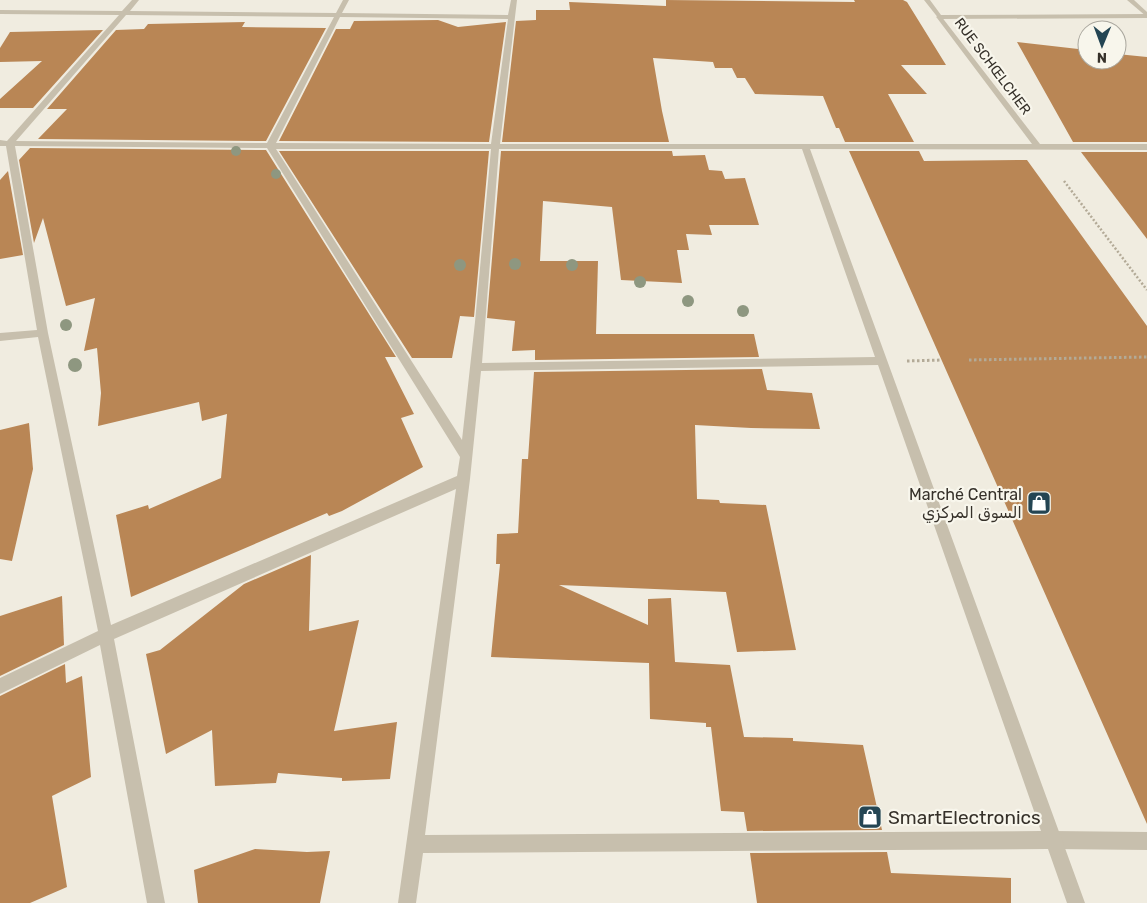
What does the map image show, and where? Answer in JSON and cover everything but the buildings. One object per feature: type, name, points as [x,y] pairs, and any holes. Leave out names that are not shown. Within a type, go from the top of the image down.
[{"type":"street","points":[[5,142],[136,0]]},
{"type":"street","points":[[270,146],[346,0]]},
{"type":"street","points":[[407,903],[464,479],[476,367],[494,146],[514,0]]},
{"type":"street","name":"RUE SCHŒLCHER","points":[[927,0],[1038,147]]},
{"type":"street","points":[[1130,0],[1147,15]]},
{"type":"street","points":[[0,12],[511,17]]},
{"type":"street","points":[[939,17],[1147,15]]},
{"type":"street","points":[[5,142],[270,146],[1147,147]]},
{"type":"street","points":[[5,142],[106,634],[156,903]]},
{"type":"street","points":[[270,146],[466,457]]},
{"type":"street","points":[[805,147],[1076,903]]},
{"type":"street","points":[[0,338],[43,333]]},
{"type":"street","points":[[476,367],[882,361]]},
{"type":"street","points":[[0,686],[106,634],[464,479]]},
{"type":"street","points":[[415,844],[1147,841]]},
{"type":"path","points":[[1064,181],[1147,290]]},
{"type":"path","points":[[969,360],[1147,357]]},
{"type":"path","points":[[882,361],[942,360]]},
{"type":"place","name":"Marché Central السوق المركزي","points":[[1039,503]]},
{"type":"place","name":"SmartElectronics","points":[[870,817]]}]
